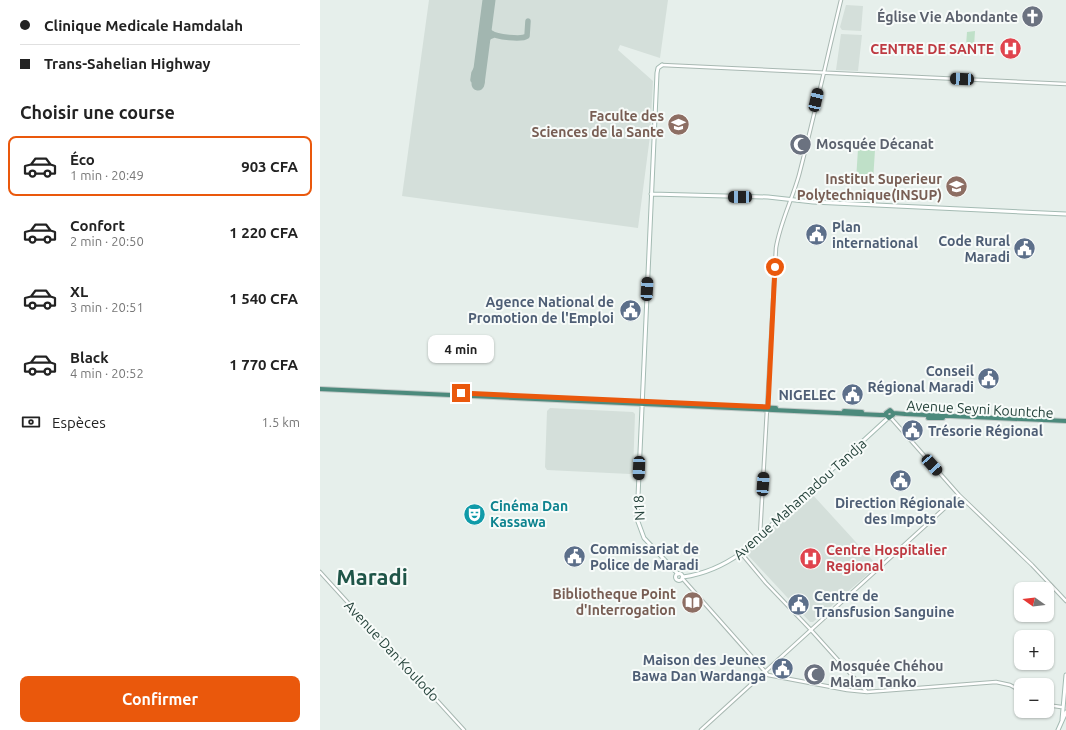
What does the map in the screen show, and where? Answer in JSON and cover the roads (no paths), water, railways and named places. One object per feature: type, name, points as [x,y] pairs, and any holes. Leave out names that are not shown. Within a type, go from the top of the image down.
[{"type":"highway","name":"Avenue Seyni Kountche","points":[[320,388],[1066,423]]},
{"type":"main road","name":"N18","points":[[662,65],[658,68],[657,73],[641,403],[637,520],[644,538],[678,574]]},
{"type":"main road","points":[[651,194],[768,197],[791,200],[1066,214]]},
{"type":"main road","name":"Avenue Mahamadou Tandja","points":[[682,578],[710,571],[729,562],[741,553],[890,415]]},
{"type":"main road","points":[[678,574],[681,574],[682,578],[677,580],[676,577],[678,574]]},
{"type":"main road","points":[[1062,720],[1066,675]]},
{"type":"main road","points":[[1058,730],[1066,711],[1063,706]]},
{"type":"street","points":[[760,535],[776,248],[778,236],[791,200],[841,0]]},
{"type":"street","points":[[662,65],[1066,84]]},
{"type":"street","points":[[890,415],[959,495],[1032,565],[1066,601]]},
{"type":"street","points":[[701,730],[959,495]]},
{"type":"street","points":[[741,553],[766,583],[867,692]]},
{"type":"street","name":"Avenue Dan Koulodo","points":[[320,572],[464,730]]},
{"type":"street","points":[[682,578],[765,672],[771,676],[867,692],[996,682],[1010,685],[1014,688]]},
{"type":"place","name":"Église Vie Abondante","points":[[1033,17]]},
{"type":"place","name":"CENTRE DE SANTE","points":[[1010,49]]},
{"type":"place","name":"Faculte des Sciences de la Sante","points":[[679,124]]},
{"type":"place","name":"Mosquée Décanat","points":[[800,144]]},
{"type":"place","name":"Institut Superieur Polytechnique(INSUP)","points":[[957,187]]},
{"type":"place","name":"Plan international","points":[[817,235]]},
{"type":"place","name":"Code Rural Maradi","points":[[1025,249]]},
{"type":"place","name":"Agence National de Promotion de l'Emploi","points":[[630,310]]},
{"type":"place","name":"Conseil Régional Maradi","points":[[989,379]]},
{"type":"place","name":"NIGELEC","points":[[852,395]]},
{"type":"place","name":"Trésorie Régional","points":[[912,431]]},
{"type":"place","name":"Direction Régionale des Impots","points":[[900,481]]},
{"type":"place","name":"Cinéma Dan Kassawa","points":[[474,514]]},
{"type":"place","name":"Commissariat de Police de Maradi","points":[[574,557]]},
{"type":"place","name":"Centre Hospitalier Regional","points":[[811,558]]},
{"type":"place","name":"Bibliotheque Point d'Interrogation","points":[[692,602]]},
{"type":"place","name":"Centre de Transfusion Sanguine","points":[[798,604]]},
{"type":"place","name":"Maison des Jeunes Bawa Dan Wardanga","points":[[782,668]]},
{"type":"place","name":"Mosquée Chéhou Malam Tanko","points":[[814,674]]},
{"type":"district","name":"Maradi","points":[[372,577]]}]
